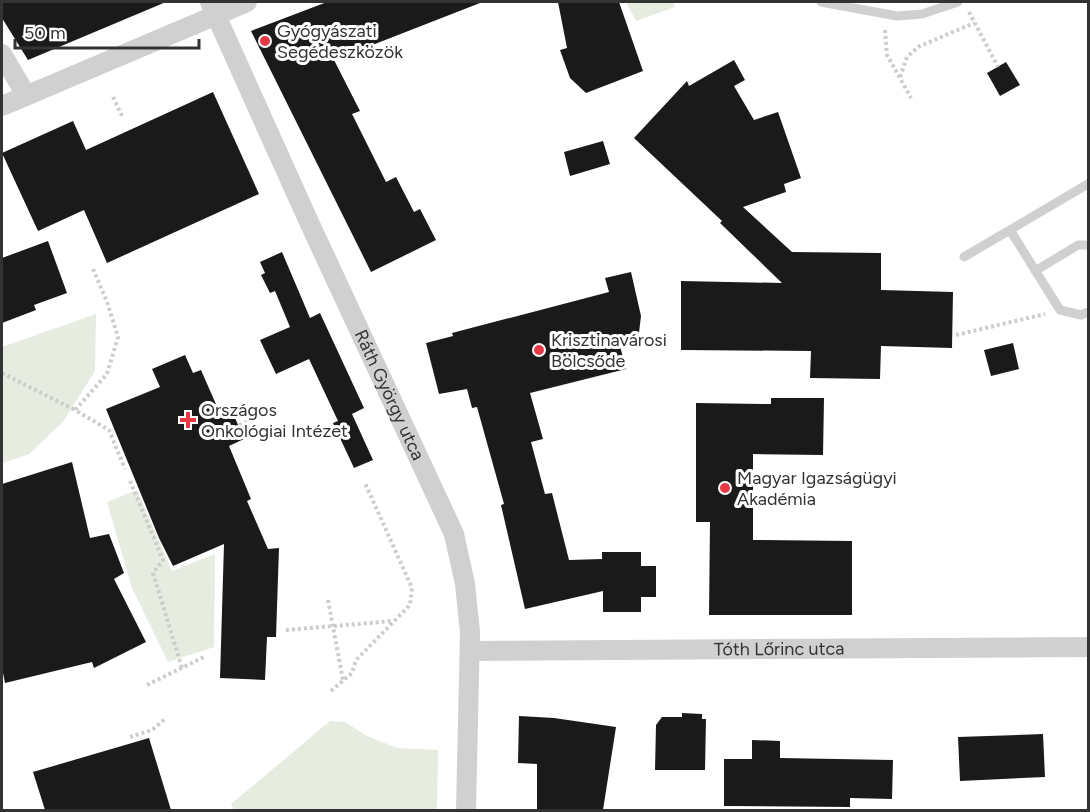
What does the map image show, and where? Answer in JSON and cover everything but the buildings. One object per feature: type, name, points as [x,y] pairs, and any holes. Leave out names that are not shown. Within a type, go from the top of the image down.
[{"type":"street","points":[[2,106],[213,8],[247,2]]},
{"type":"street","name":"Ráth György utca","points":[[213,8],[309,222],[454,534],[465,584],[470,651],[466,810]]},
{"type":"street","points":[[2,54],[26,95]]},
{"type":"street","name":"Tóth Lőrinc utca","points":[[470,651],[1089,647]]},
{"type":"lane","points":[[821,2],[897,16],[922,14],[958,2]]},
{"type":"lane","points":[[964,257],[1089,184]]},
{"type":"lane","points":[[1010,230],[1060,310],[1081,315],[1089,312]]},
{"type":"lane","points":[[1035,271],[1077,245],[1089,244]]},
{"type":"path","points":[[967,9],[998,68]]},
{"type":"path","points":[[887,15],[884,34],[887,55],[912,98]]},
{"type":"path","points":[[900,76],[907,57],[918,47],[974,23]]},
{"type":"path","points":[[113,97],[122,116]]},
{"type":"path","points":[[75,410],[107,374],[118,337],[93,269]]},
{"type":"path","points":[[956,335],[1060,310]]},
{"type":"path","points":[[2,373],[109,430],[125,469]]},
{"type":"path","points":[[239,425],[249,421]]},
{"type":"path","points":[[130,481],[163,560],[153,573],[182,668]]},
{"type":"path","points":[[331,691],[352,673],[356,660],[410,605],[412,588],[365,483]]},
{"type":"path","points":[[328,600],[343,680]]},
{"type":"path","points":[[286,630],[393,621]]},
{"type":"path","points":[[147,685],[206,656]]},
{"type":"path","points":[[130,736],[152,730],[166,718]]},
{"type":"shaded area","points":[[626,2],[673,2],[675,7],[636,21]]},
{"type":"shaded area","points":[[96,314],[95,371],[63,422],[29,454],[2,463],[2,347]]},
{"type":"shaded area","points":[[137,490],[172,571],[215,554],[214,647],[168,662],[132,588],[107,502]]},
{"type":"shaded area","points":[[330,721],[345,722],[367,736],[397,748],[438,750],[437,810],[234,810],[231,804]]},
{"type":"place","name":"Gyógyászati Segédeszközök","points":[[265,41]]},
{"type":"place","name":"Krisztinavárosi Bölcsőde","points":[[539,350]]},
{"type":"place","name":"Országos Onkológiai Intézet","points":[[188,420]]},
{"type":"place","name":"Magyar Igazságügyi Akadémia","points":[[725,488]]}]
